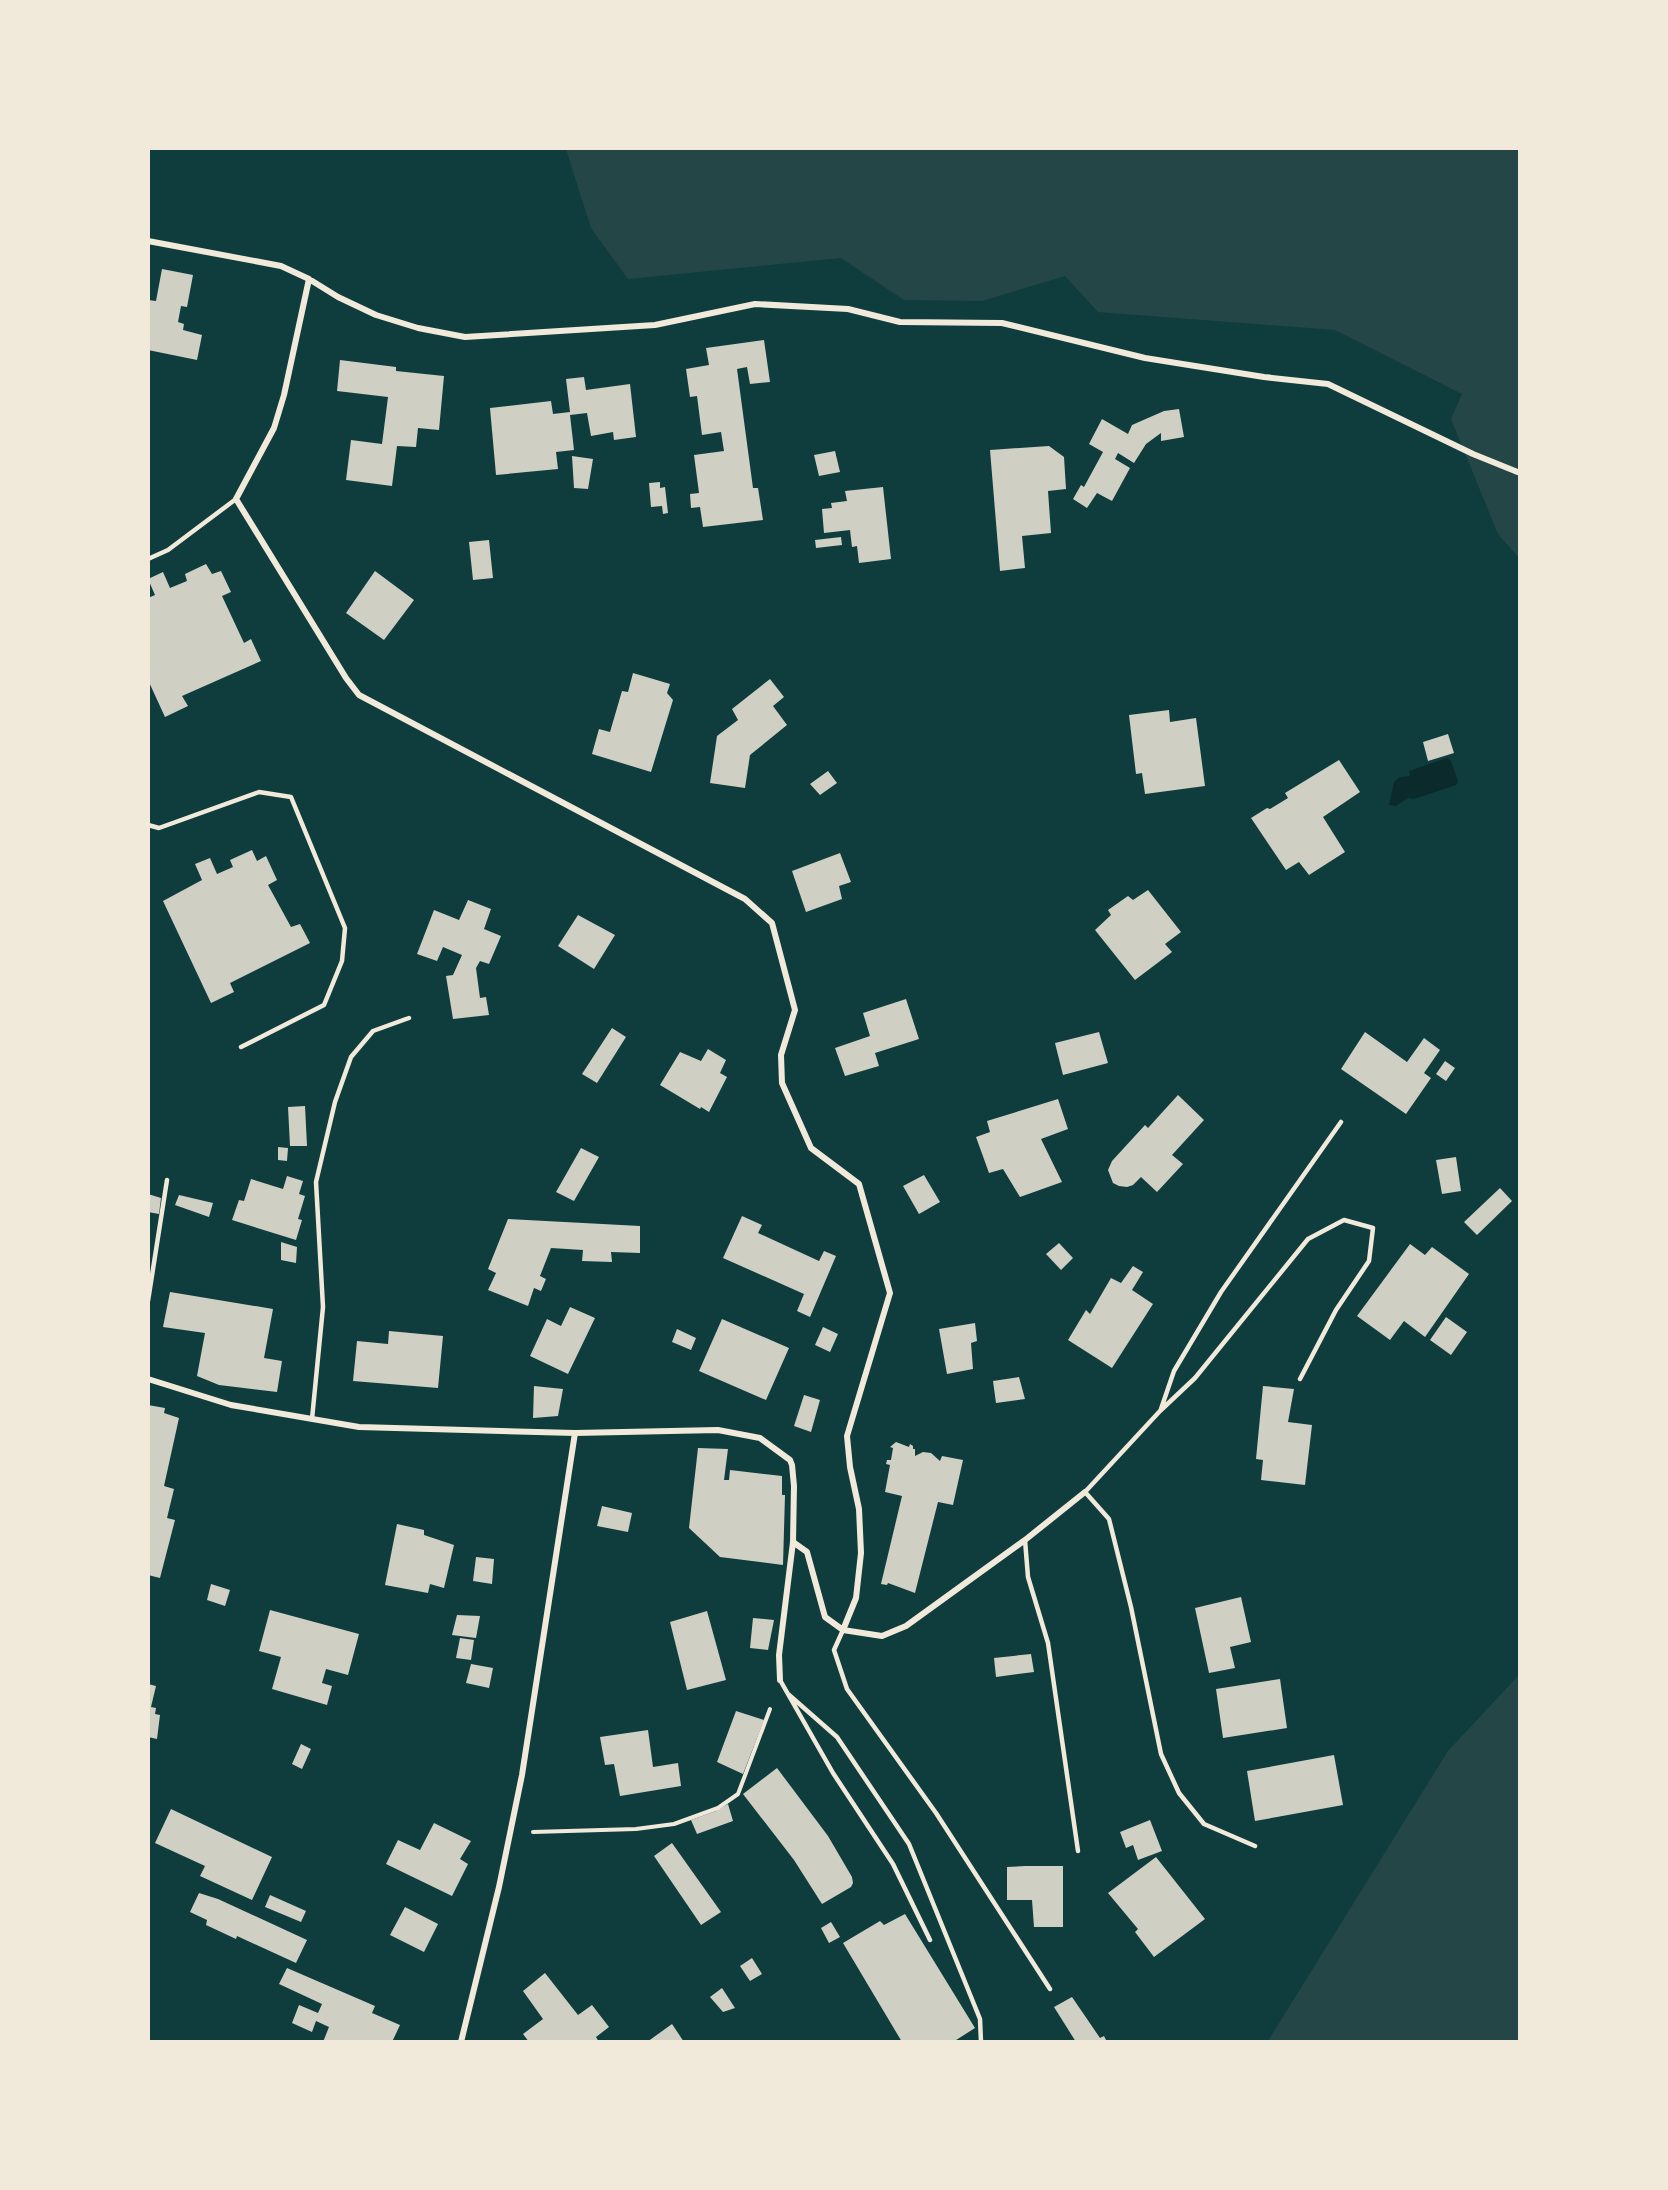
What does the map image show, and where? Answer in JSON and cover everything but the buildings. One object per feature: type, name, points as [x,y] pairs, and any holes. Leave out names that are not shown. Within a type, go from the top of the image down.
[{"type":"street","points":[[148,241],[281,266],[376,315],[418,328],[465,337],[656,325],[755,304],[848,309],[900,322],[1002,323],[1144,358],[1264,377],[1328,384],[1473,454],[1520,473]]},
{"type":"street","points":[[309,279],[284,395],[274,428],[236,499],[346,678],[359,695],[745,899],[772,923],[795,1010],[781,1055],[783,1083],[811,1148],[859,1184],[890,1293],[848,1436],[850,1467],[859,1509],[861,1553],[856,1598],[843,1630]]},
{"type":"street","points":[[148,1379],[231,1405],[359,1427],[575,1433],[718,1430],[760,1438],[790,1460],[794,1486],[793,1542],[779,1654],[780,1680]]},
{"type":"street","points":[[461,2042],[511,1833],[522,1775],[575,1433]]},
{"type":"street","points":[[793,1542],[807,1552],[825,1617],[843,1630],[882,1636],[906,1626],[1025,1540],[1085,1492]]},
{"type":"lane","points":[[148,559],[168,550],[236,499]]},
{"type":"lane","points":[[148,825],[159,828],[259,792],[291,797],[345,928],[342,961],[324,1005],[241,1047]]},
{"type":"lane","points":[[312,1419],[323,1307],[316,1182],[318,1171],[335,1102],[351,1057],[373,1031],[409,1018]]},
{"type":"lane","points":[[1160,1411],[1174,1371],[1221,1292],[1341,1122]]},
{"type":"lane","points":[[148,1301],[167,1180]]},
{"type":"lane","points":[[1255,1846],[1204,1824],[1179,1793],[1161,1754],[1131,1607],[1109,1519],[1085,1492],[1160,1411],[1195,1378],[1308,1239],[1344,1220],[1373,1228],[1369,1261],[1336,1310],[1300,1378]]},
{"type":"lane","points":[[1025,1540],[1028,1577],[1048,1643],[1078,1851]]},
{"type":"lane","points":[[843,1630],[834,1650],[848,1689],[936,1813],[1050,1989]]},
{"type":"lane","points":[[780,1680],[833,1773],[893,1864],[930,1940]]},
{"type":"lane","points":[[788,1694],[837,1737],[909,1844],[980,2019],[981,2042]]},
{"type":"path","points":[[511,1833],[636,1829],[674,1824],[718,1808],[738,1794],[757,1749],[780,1680]]},
{"type":"shaded area","points":[[566,149],[1519,149],[1519,558],[1498,534],[1451,419],[1462,394],[1335,330],[1098,312],[1065,276],[982,301],[904,300],[841,258],[628,279],[591,228]]},
{"type":"shaded area","points":[[1447,758],[1451,761],[1458,781],[1456,785],[1414,799],[1408,798],[1396,806],[1389,805],[1394,782],[1400,777],[1410,776],[1409,771]]},
{"type":"shaded area","points":[[1519,1675],[1519,2041],[1268,2041],[1448,1751]]}]
